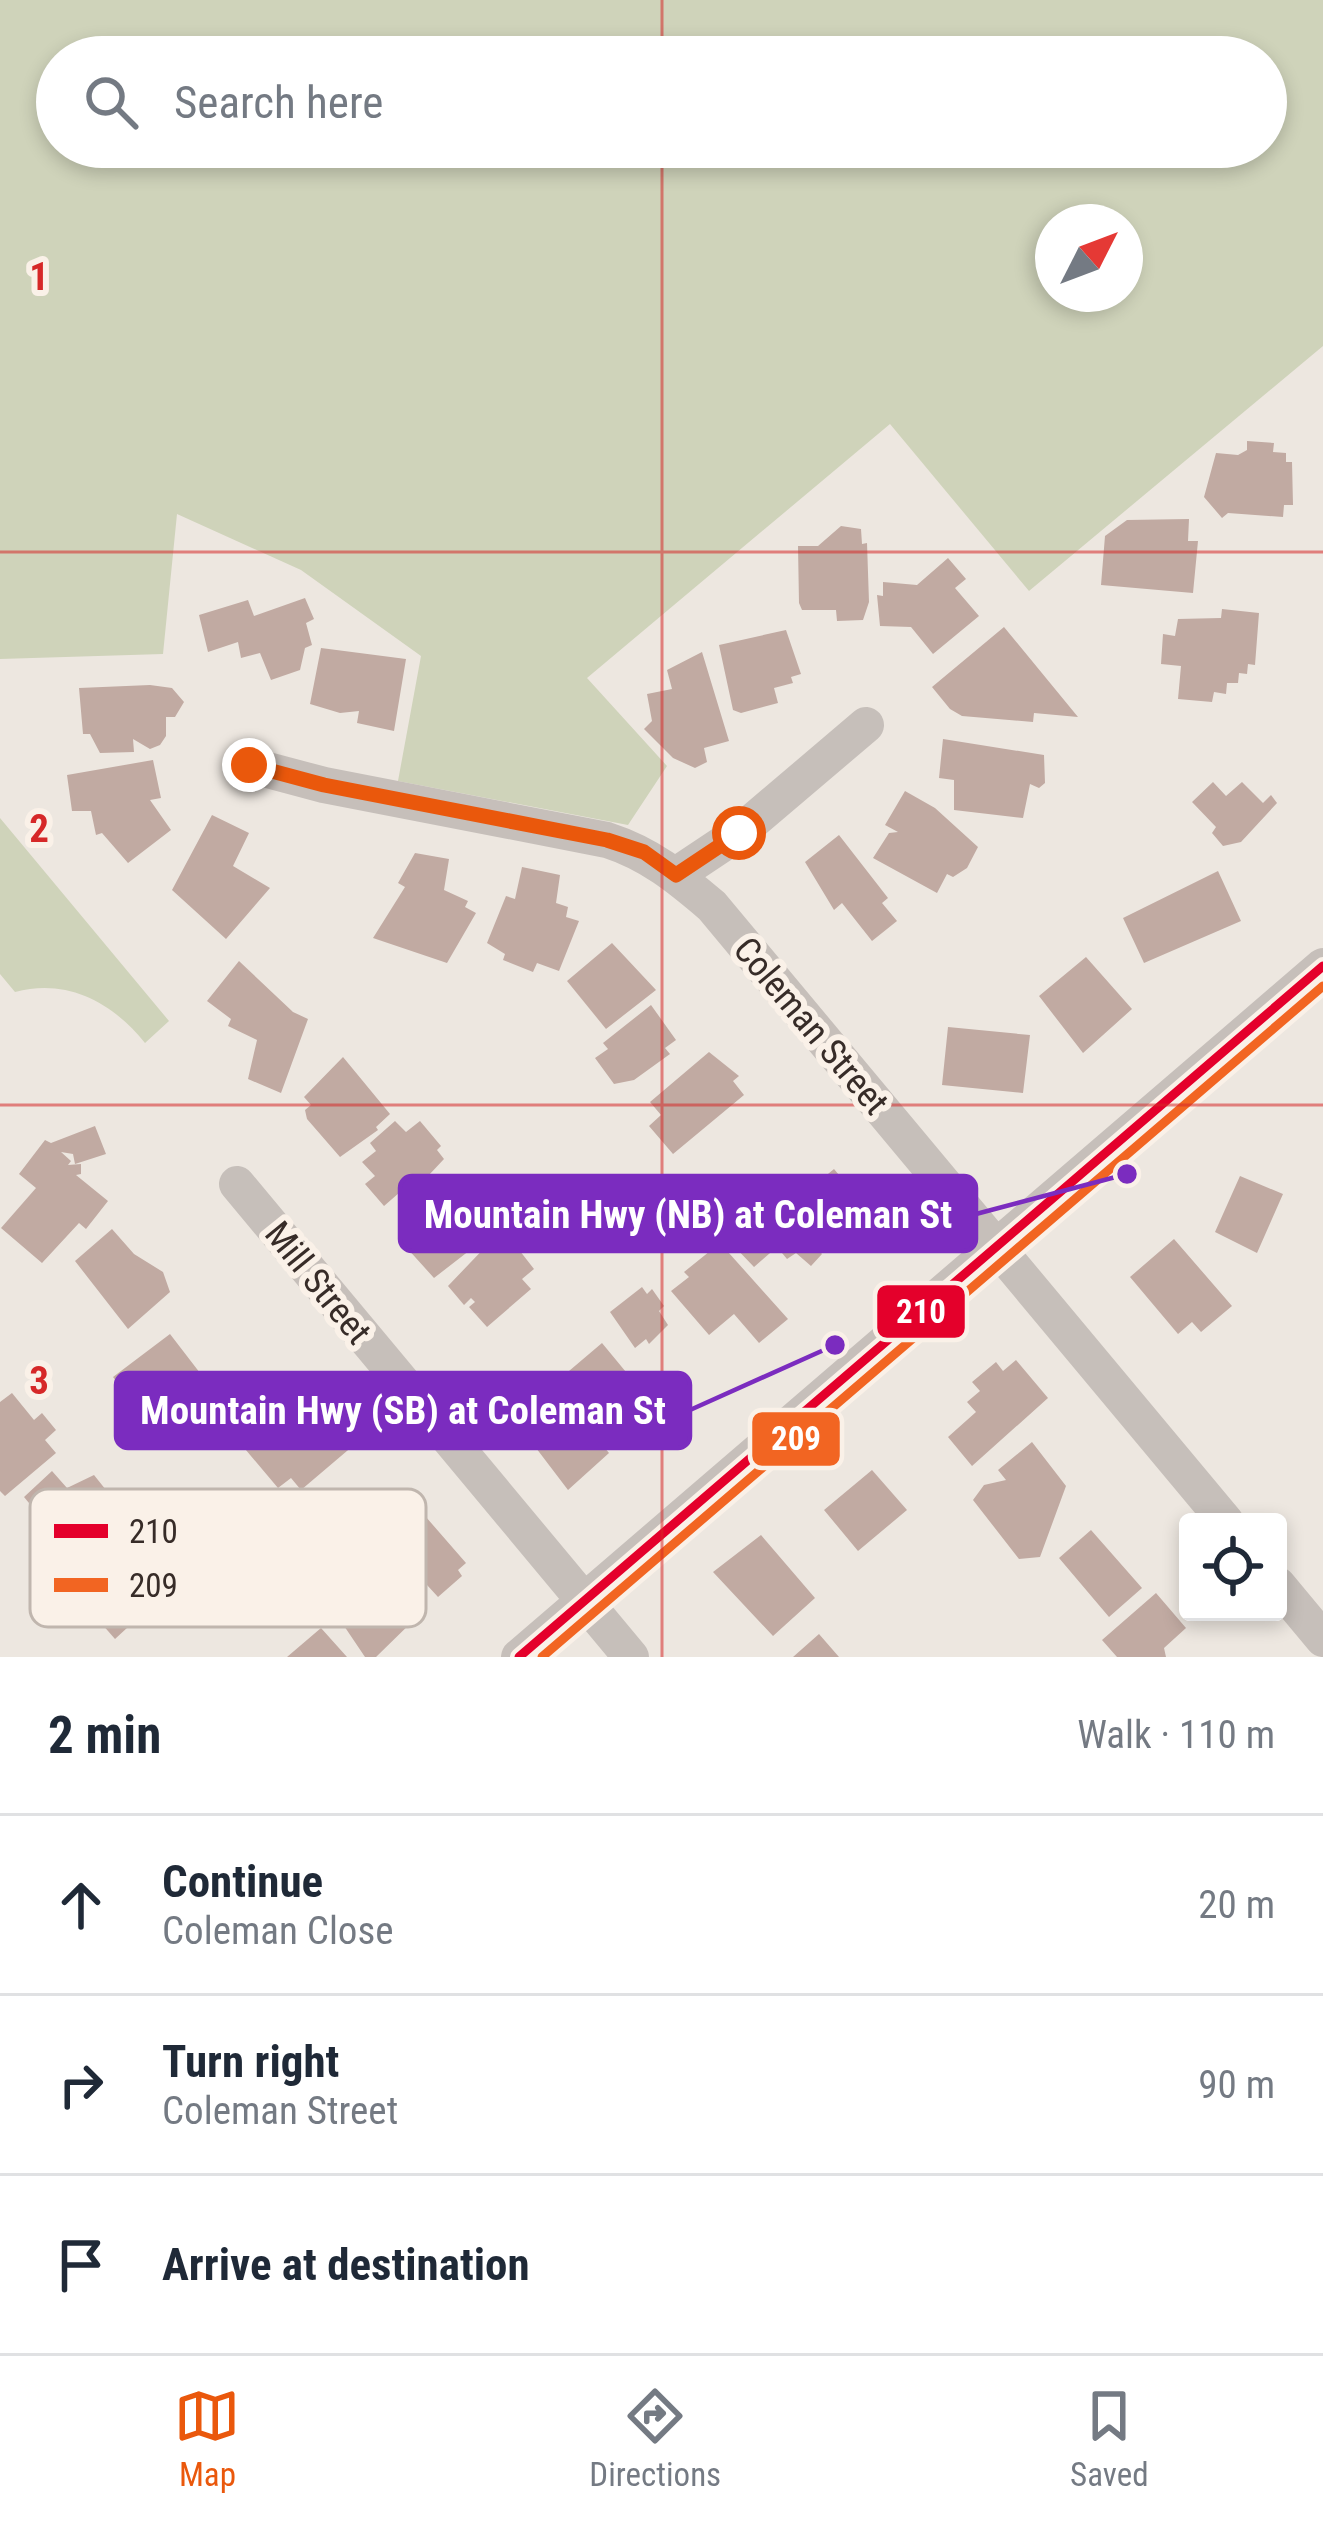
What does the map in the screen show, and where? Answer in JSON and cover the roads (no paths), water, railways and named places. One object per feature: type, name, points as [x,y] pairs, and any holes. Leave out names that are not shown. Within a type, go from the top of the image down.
[{"type":"street","points":[[676,875],[739,833],[866,724]]},
{"type":"street","name":"Coleman Street","points":[[249,765],[324,785],[607,840],[644,852],[676,875],[712,906],[1218,1513]]},
{"type":"street","points":[[519,1657],[1323,966]]},
{"type":"street","name":"Mill Street","points":[[237,1184],[631,1657]]},
{"type":"street","points":[[1287,1596],[1323,1639]]},
{"type":"place","name":"Mountain Hwy (NB) at Coleman St","points":[[1127,1174]]},
{"type":"place","name":"Mountain Hwy (SB) at Coleman St","points":[[835,1345]]}]
